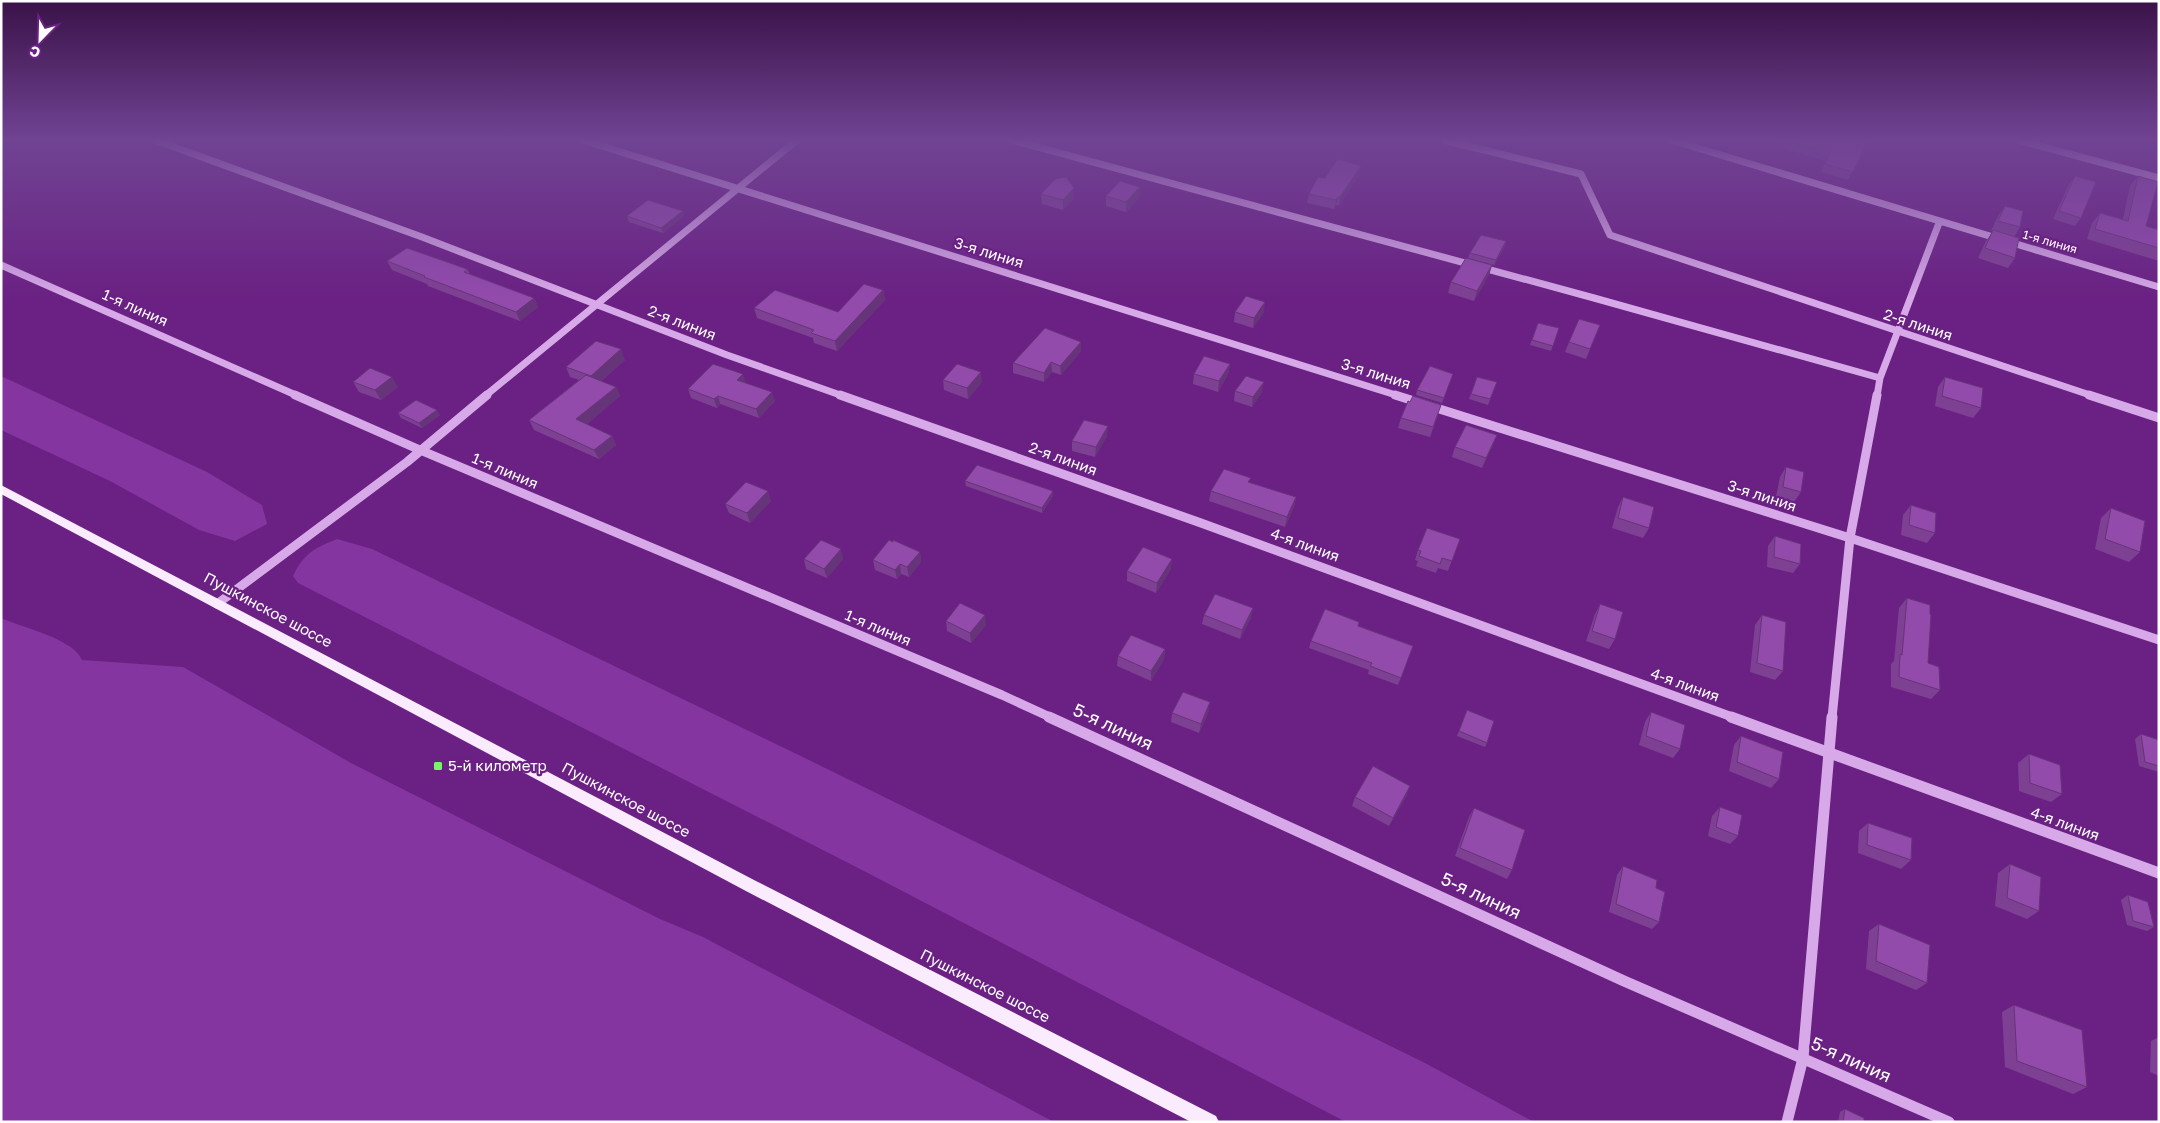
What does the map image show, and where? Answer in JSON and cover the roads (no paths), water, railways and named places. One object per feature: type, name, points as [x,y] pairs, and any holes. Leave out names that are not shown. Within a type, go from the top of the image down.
[{"type":"main road","name":"Пушкинское шоссе","points":[[1,489],[749,885],[1210,1122]]},
{"type":"street","name":"2-я линия","points":[[299,192],[422,237],[594,305],[727,354],[1201,523]]},
{"type":"street","points":[[217,604],[407,462],[594,305],[734,192]]},
{"type":"street","name":"3-я линия","points":[[749,192],[1850,538],[2159,640]]},
{"type":"street","points":[[1205,192],[1880,378]]},
{"type":"street","points":[[1590,192],[1610,235],[1670,255]]},
{"type":"street","name":"1-я линия","points":[[1841,192],[2159,287]]},
{"type":"street","points":[[1787,1122],[1803,1058],[1828,753],[1850,538],[1880,378],[1939,222]]},
{"type":"street","name":"2-я линия","points":[[1670,255],[2159,418]]},
{"type":"street","name":"1-я линия","points":[[1,265],[420,450],[1002,695]]},
{"type":"street","name":"4-я линия","points":[[1201,523],[2159,873]]},
{"type":"street","name":"5-я линия","points":[[1002,695],[1624,981],[1948,1122]]},
{"type":"place","name":"5-й километр","points":[[438,766]]}]
